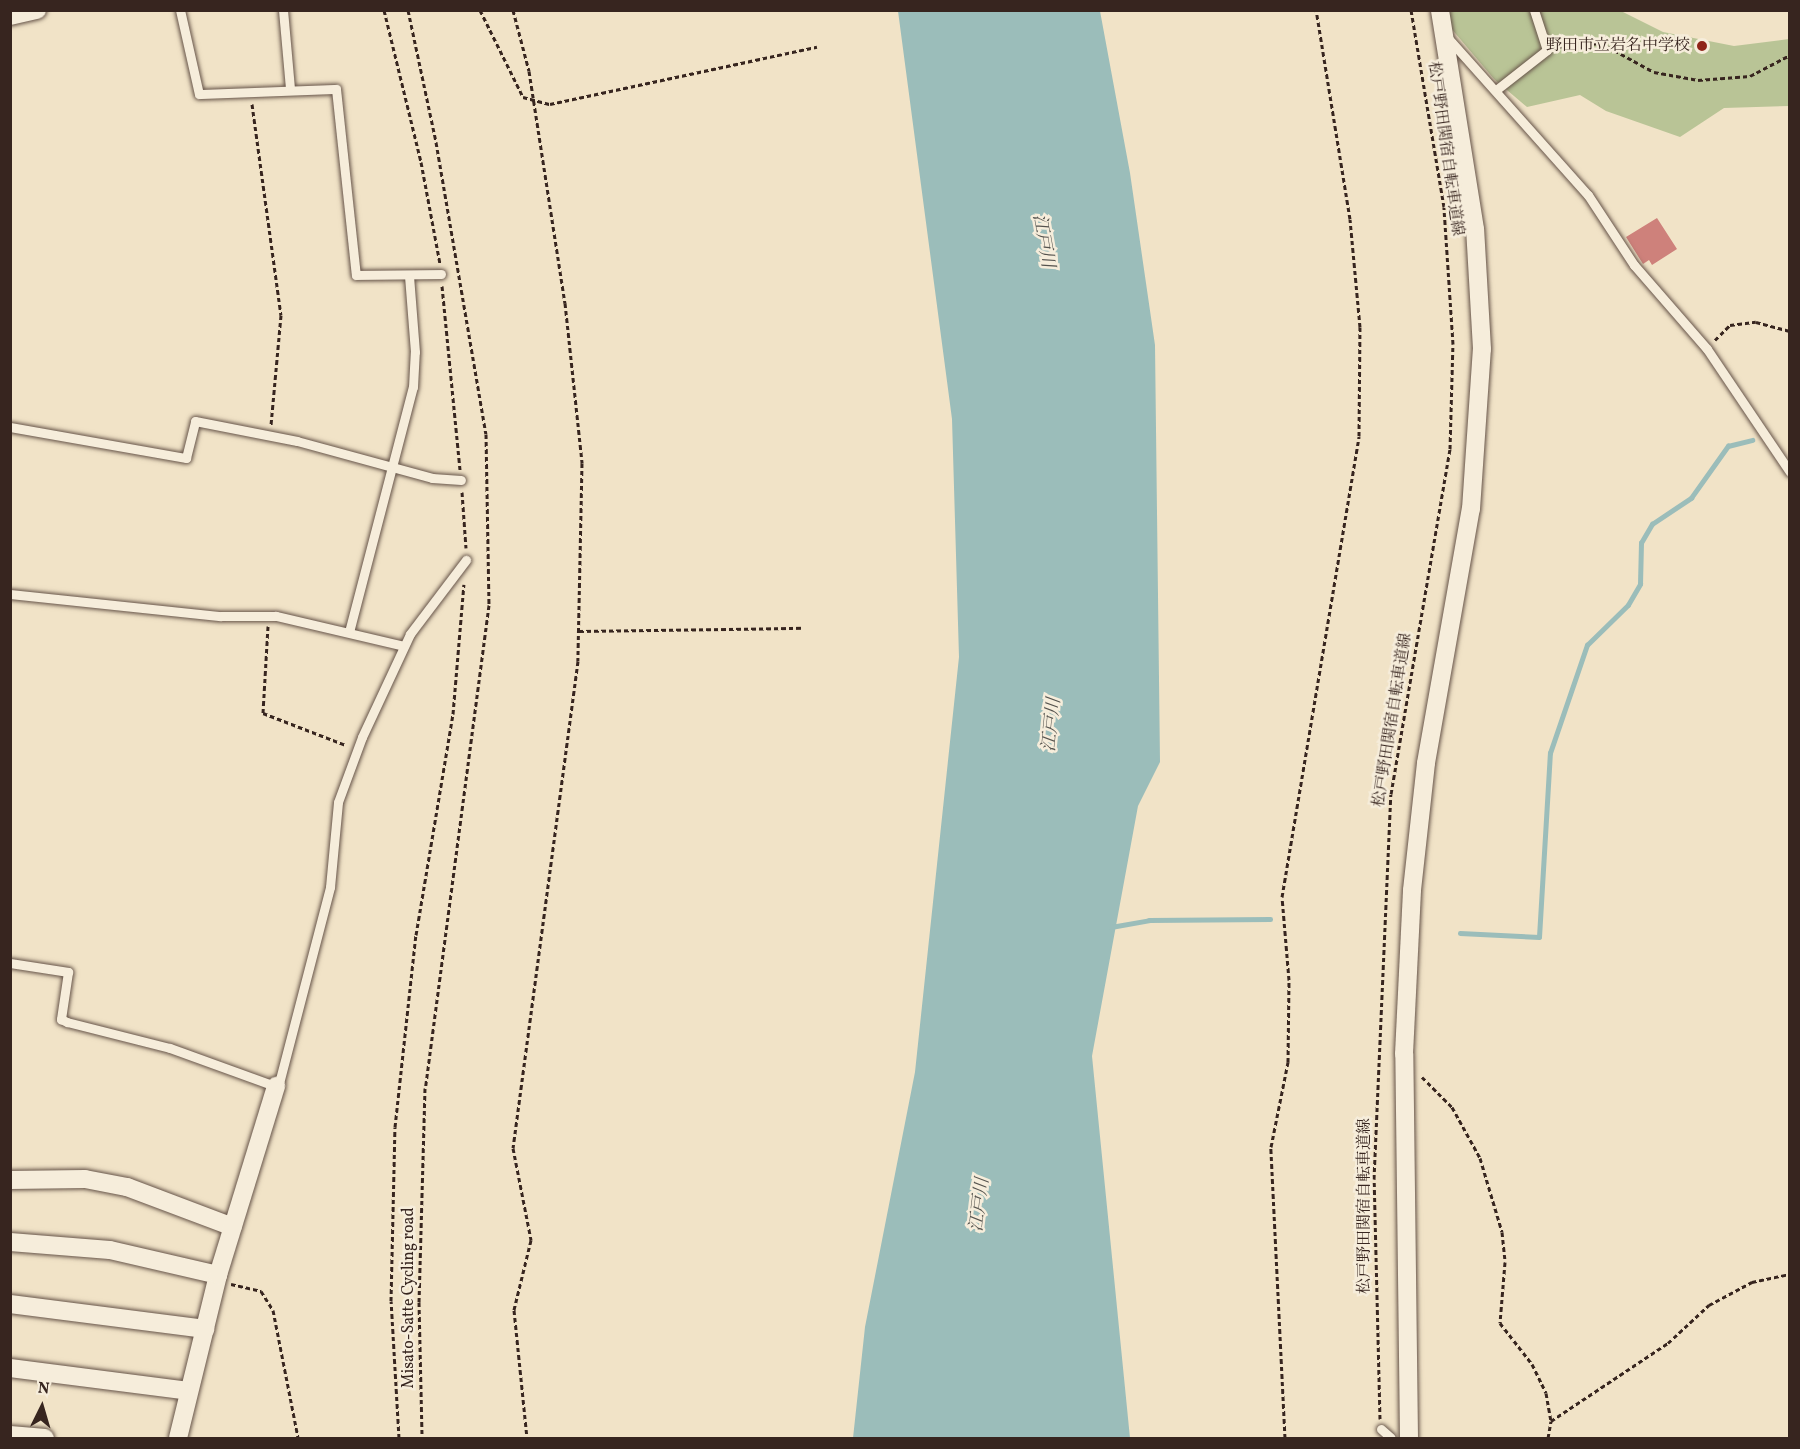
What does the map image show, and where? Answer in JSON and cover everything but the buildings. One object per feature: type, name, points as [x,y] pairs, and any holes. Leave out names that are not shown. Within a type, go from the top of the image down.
[{"type":"street","points":[[10,16],[37,10]]},
{"type":"street","points":[[1409,1438],[1404,1054],[1417,823],[1471,509],[1481,394],[1475,229],[1440,10]]},
{"type":"street","points":[[178,1438],[218,1278],[276,1086]]},
{"type":"street","points":[[10,1180],[85,1179],[127,1187],[233,1227]]},
{"type":"street","points":[[10,1242],[110,1250],[218,1278]]},
{"type":"street","points":[[10,1304],[205,1329]]},
{"type":"street","points":[[10,1368],[189,1391]]},
{"type":"street","points":[[10,1435],[45,1438]]},
{"type":"lane","points":[[180,10],[199,94],[251,94],[290,88],[336,90],[356,275],[441,274]]},
{"type":"lane","points":[[283,10],[290,88]]},
{"type":"lane","points":[[1496,90],[1546,50],[1534,10]]},
{"type":"lane","points":[[1444,33],[1588,195],[1634,265],[1707,349],[1790,472]]},
{"type":"lane","points":[[349,632],[394,469],[416,366],[409,275]]},
{"type":"lane","points":[[10,427],[186,458],[195,421],[270,436],[394,469],[461,480]]},
{"type":"lane","points":[[10,963],[68,972],[61,1019],[67,1022],[170,1048],[276,1086],[306,988],[330,887],[334,819],[357,749],[404,646],[466,560]]},
{"type":"lane","points":[[10,594],[221,616],[269,616],[404,646]]},
{"type":"lane","points":[[1381,1429],[1391,1438]]},
{"type":"path","points":[[480,10],[523,98],[550,104],[817,47]]},
{"type":"path","points":[[513,10],[534,102],[565,303],[582,464],[579,631],[513,1148],[531,1240],[514,1310],[527,1438]]},
{"type":"path","points":[[1285,1438],[1271,1147],[1288,1062],[1289,980],[1282,897],[1359,436],[1360,327],[1350,219],[1316,10]]},
{"type":"path","name":"松戸野田関宿自転車道線","points":[[1381,1429],[1374,1179],[1391,795],[1450,449],[1453,344],[1444,207],[1411,10]]},
{"type":"path","points":[[1552,48],[1600,43],[1654,72],[1698,80],[1750,76],[1790,55]]},
{"type":"path","points":[[251,94],[281,315],[270,436]]},
{"type":"path","points":[[1707,349],[1730,325],[1756,322],[1790,331]]},
{"type":"path","points":[[399,1438],[391,1300],[396,1115],[414,945],[453,714],[466,560]]},
{"type":"path","points":[[269,616],[263,713],[357,749]]},
{"type":"path","points":[[579,631],[804,628]]},
{"type":"path","points":[[1404,1054],[1437,1096],[1452,1107],[1480,1158],[1502,1232],[1505,1262],[1500,1323],[1532,1364],[1546,1393],[1551,1421],[1548,1438]]},
{"type":"path","name":"Misato-Satte Cycling road","points":[[421,1158],[422,1438]]},
{"type":"path","points":[[1551,1421],[1668,1343],[1709,1305],[1752,1282],[1790,1274]]},
{"type":"path","points":[[218,1278],[267,1296],[279,1326],[298,1438]]},
{"type":"green space","points":[[1448,11],[1621,11],[1663,32],[1734,46],[1789,39],[1789,106],[1724,108],[1680,137],[1606,111],[1580,95],[1527,107],[1494,79],[1450,27]]},
{"type":"water","name":"江戸川","points":[[898,11],[1100,11],[1130,173],[1155,345],[1160,762],[1138,806],[1092,1056],[1130,1438],[853,1438],[865,1327],[915,1072],[959,657],[952,419]]},
{"type":"waterway","points":[[1460,933],[1539,937],[1550,753],[1587,645],[1628,605],[1640,584],[1641,543],[1652,524],[1691,498],[1728,446],[1752,440]]},
{"type":"waterway","points":[[1111,927],[1149,920],[1270,919]]},
{"type":"place","name":"野田市立岩名中学校","points":[[1702,46]]}]
